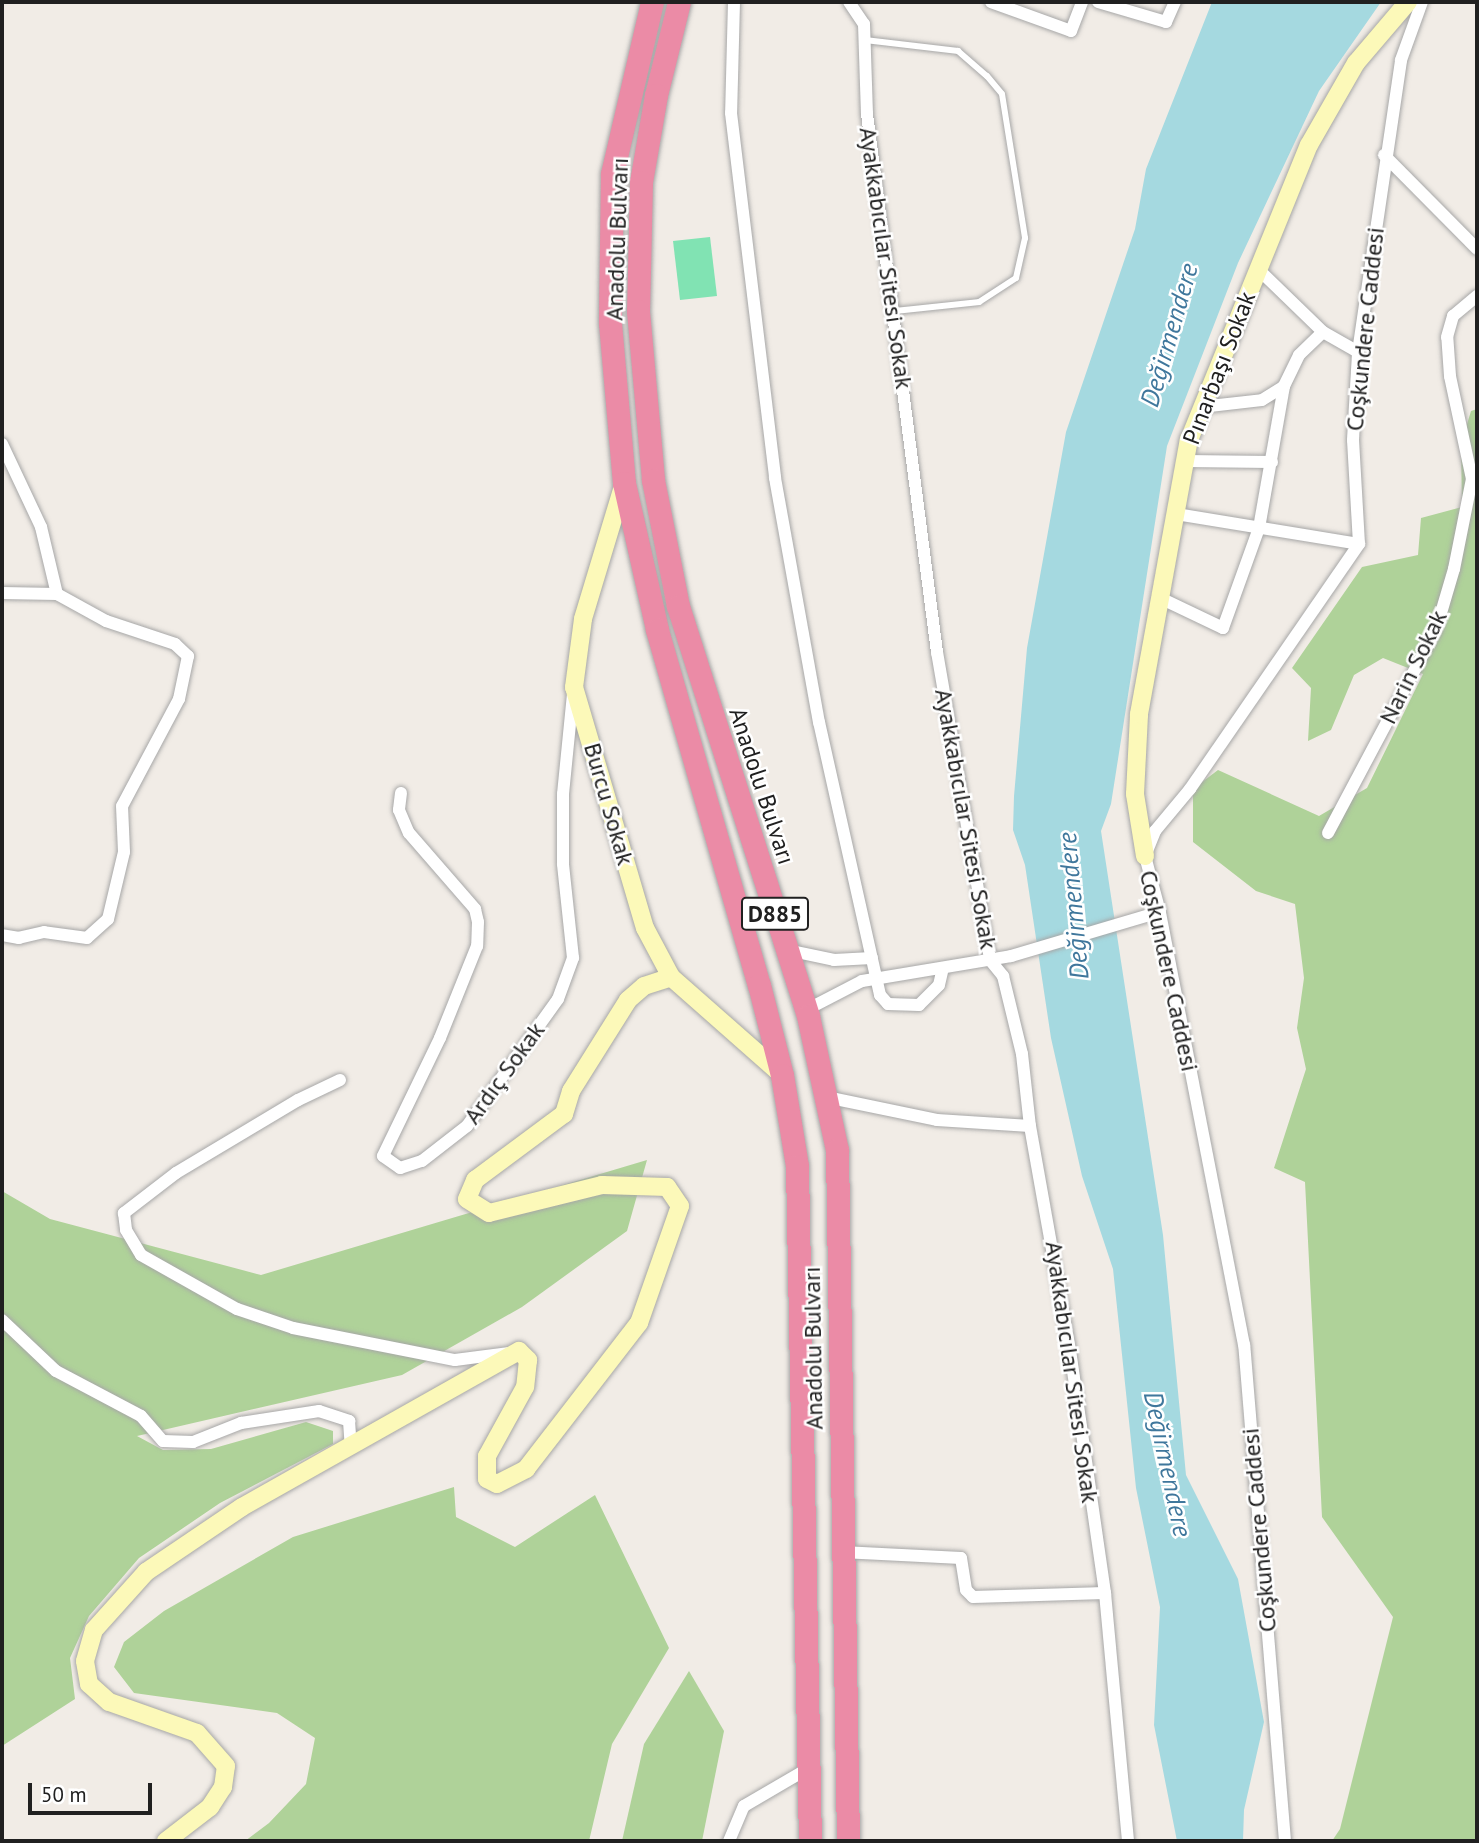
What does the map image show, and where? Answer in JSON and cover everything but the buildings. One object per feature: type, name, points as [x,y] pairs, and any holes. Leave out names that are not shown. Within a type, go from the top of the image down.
[{"type":"highway","name":"Anadolu Bulvarı","points":[[652,2],[612,174],[610,323],[624,483],[657,630],[782,1074],[797,1166],[810,1841]]},
{"type":"highway","name":"Anadolu Bulvarı","points":[[679,2],[656,95],[641,182],[638,311],[653,480],[678,606],[806,1010],[837,1150],[848,1841]]},
{"type":"street","points":[[734,2],[731,113],[775,478],[819,722],[877,979],[888,1004],[919,1005],[939,985],[943,968]]},
{"type":"street","name":"Ayakkabıcılar Sitesi Sokak","points":[[849,2],[864,24],[867,114],[895,311],[937,652],[990,960],[1003,976],[1011,1003],[1030,1126],[1050,1218],[1105,1593],[1128,1841]]},
{"type":"street","points":[[993,2],[1071,31],[1082,2]]},
{"type":"street","points":[[1098,2],[1166,22],[1175,2]]},
{"type":"street","name":"Pınarbaşı Sokak","points":[[1145,856],[1135,794],[1139,714],[1158,597],[1185,461],[1201,407],[1309,145],[1356,62],[1408,2]]},
{"type":"street","name":"Coşkundere Caddesi","points":[[1285,1841],[1244,1345],[1154,914],[1145,856],[1155,831],[1214,755],[1359,544],[1353,440],[1358,352],[1384,155],[1401,60],[1422,2]]},
{"type":"street","points":[[1384,155],[1477,248]]},
{"type":"street","points":[[1257,268],[1323,332],[1358,352]]},
{"type":"street","name":"Narin Sokak","points":[[1328,833],[1436,630],[1454,569],[1472,479],[1450,376],[1447,337],[1453,316],[1477,296]]},
{"type":"street","points":[[1158,597],[1223,628],[1259,528],[1284,386],[1299,355],[1323,332]]},
{"type":"street","points":[[1201,407],[1262,400],[1284,386]]},
{"type":"street","points":[[2,444],[41,527],[57,594]]},
{"type":"street","points":[[1185,461],[1272,462]]},
{"type":"street","name":"Burcu Sokak","points":[[624,483],[583,619],[574,687],[645,928],[671,977],[782,1074]]},
{"type":"street","points":[[1176,514],[1359,544]]},
{"type":"street","points":[[2,593],[57,594],[106,621],[175,644],[188,656],[179,699],[122,806],[124,852],[108,919],[88,938],[44,932],[19,938],[2,935]]},
{"type":"street","name":"Ardıç Sokak","points":[[401,793],[399,810],[409,832],[475,909],[478,922],[477,946],[440,1038],[383,1156],[400,1168],[422,1161],[467,1126],[562,989],[573,958],[563,864],[563,794],[574,687]]},
{"type":"street","points":[[806,1010],[839,990],[877,979],[1011,956],[1154,914]]},
{"type":"street","points":[[787,950],[834,960],[872,958]]},
{"type":"street","points":[[519,1351],[528,1360],[525,1387],[487,1456],[487,1479],[497,1484],[526,1469],[639,1323],[680,1206],[667,1187],[602,1185],[489,1213],[467,1199],[475,1180],[564,1114],[571,1091],[628,1000],[644,986],[671,977]]},
{"type":"street","points":[[340,1080],[298,1100],[176,1173],[124,1213],[126,1230],[141,1255],[237,1309],[351,1343],[455,1360],[519,1351]]},
{"type":"street","points":[[826,1097],[937,1120],[1030,1126]]},
{"type":"street","points":[[2,1320],[56,1371],[141,1416],[163,1441],[193,1442],[241,1423],[318,1411],[349,1421],[351,1447]]},
{"type":"street","points":[[166,1841],[210,1807],[223,1787],[226,1766],[197,1733],[109,1702],[89,1684],[85,1661],[94,1630],[146,1572],[242,1507],[519,1351]]},
{"type":"street","points":[[842,1552],[961,1558],[966,1590],[973,1597],[1105,1593]]},
{"type":"street","points":[[729,1841],[744,1806],[809,1768]]},
{"type":"lane","points":[[865,40],[958,51],[987,76],[1002,94],[1025,238],[1016,278],[979,302],[895,311]]},
{"type":"green space","points":[[710,237],[717,296],[680,300],[673,241]]},
{"type":"green space","points":[[1477,409],[1477,1841],[1332,1841],[1340,1829],[1393,1617],[1322,1517],[1305,1182],[1274,1168],[1306,1069],[1297,1028],[1304,978],[1295,904],[1256,891],[1193,842],[1193,789],[1218,770],[1319,816],[1367,788],[1423,674],[1383,658],[1354,675],[1331,730],[1308,741],[1311,688],[1292,668],[1362,567],[1418,555],[1421,518],[1462,507],[1461,444],[1471,411]]},
{"type":"green space","points":[[647,1160],[627,1231],[522,1307],[402,1375],[137,1436],[163,1450],[211,1449],[306,1422],[333,1431],[333,1444],[220,1503],[139,1558],[89,1616],[70,1658],[75,1699],[2,1746],[2,1191],[50,1219],[261,1275]]},
{"type":"green space","points":[[454,1487],[456,1517],[515,1547],[595,1495],[669,1648],[612,1744],[589,1841],[245,1841],[269,1823],[306,1784],[315,1738],[277,1713],[134,1693],[114,1667],[124,1642],[164,1611],[293,1537]]},
{"type":"green space","points":[[689,1671],[724,1731],[702,1841],[622,1841],[644,1744]]},
{"type":"water","name":"Değirmendere","points":[[1212,2],[1381,2],[1319,91],[1238,263],[1167,446],[1111,804],[1101,831],[1163,1235],[1186,1475],[1238,1579],[1264,1722],[1244,1810],[1243,1841],[1177,1841],[1154,1725],[1160,1607],[1136,1488],[1113,1269],[1082,1176],[1051,1038],[1025,865],[1013,830],[1027,648],[1066,432],[1135,229],[1146,169]]}]
